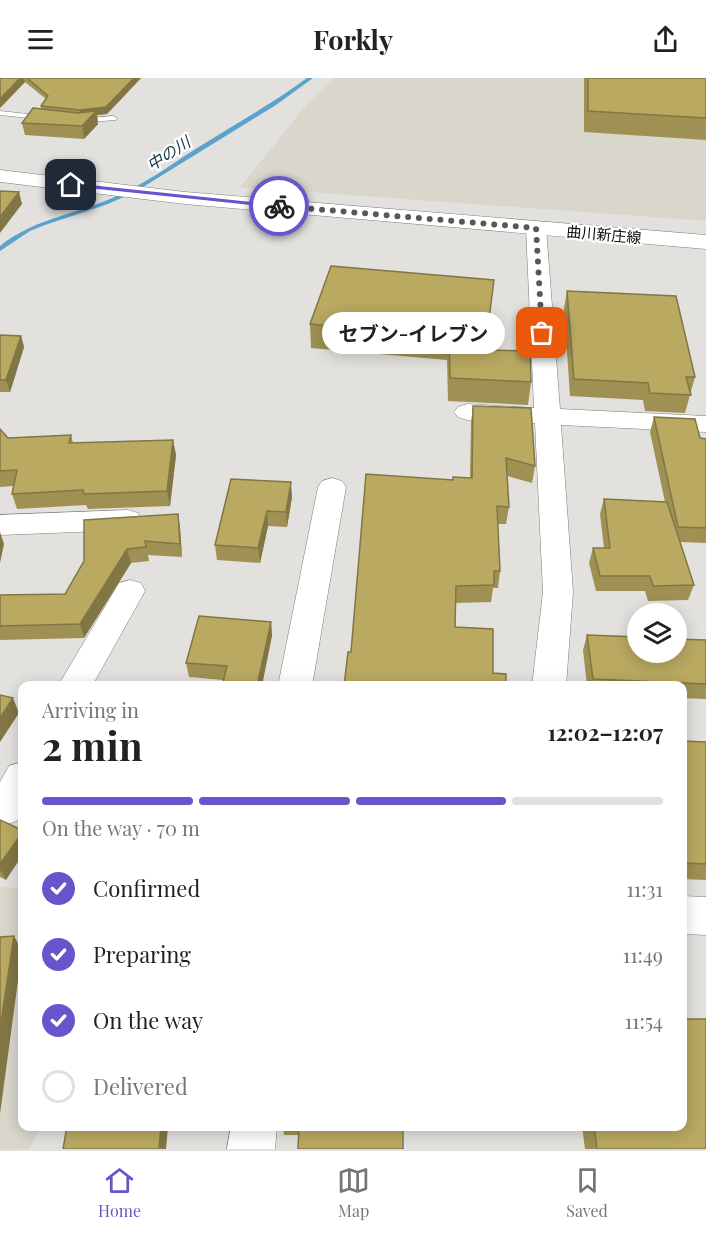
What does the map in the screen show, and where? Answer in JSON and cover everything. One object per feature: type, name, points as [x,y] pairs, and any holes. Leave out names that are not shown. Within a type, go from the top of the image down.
[{"type":"main road","name":"曲川新庄線","points":[[0,176],[185,198],[706,242]]},
{"type":"street","points":[[536,228],[558,592],[549,681]]},
{"type":"street","points":[[466,412],[706,424]]},
{"type":"street","points":[[296,681],[332,487]]},
{"type":"street","points":[[0,525],[157,519]]},
{"type":"street","points":[[78,681],[130,591]]},
{"type":"street","points":[[9,811],[18,787]]},
{"type":"street","points":[[687,915],[706,916]]},
{"type":"street","points":[[251,1149],[253,1131]]},
{"type":"lane","points":[[0,113],[58,119]]},
{"type":"lane","points":[[69,120],[113,118]]},
{"type":"shaded area","points":[[335,78],[706,78],[706,221],[240,187],[307,104]]},
{"type":"shaded area","points":[[0,887],[18,888],[18,1131],[39,1131],[29,1149],[0,1149]]},
{"type":"building","points":[[0,78],[20,78],[0,99]]},
{"type":"building","points":[[27,78],[134,78],[106,107],[80,110],[41,106],[48,96]]},
{"type":"building","points":[[588,78],[706,78],[706,118],[588,111]]},
{"type":"building","points":[[33,108],[78,113],[96,111],[82,126],[22,123]]},
{"type":"building","points":[[0,191],[19,192],[0,217]]},
{"type":"building","points":[[331,266],[494,280],[485,350],[530,351],[531,382],[450,378],[449,337],[310,324]]},
{"type":"building","points":[[567,291],[676,296],[695,377],[686,377],[691,395],[650,393],[648,383],[574,379]]},
{"type":"building","points":[[0,335],[21,336],[6,380],[0,380]]},
{"type":"building","points":[[473,406],[531,408],[535,466],[506,458],[509,507],[497,506],[500,571],[494,571],[494,585],[456,586],[455,627],[493,629],[493,673],[506,674],[506,681],[345,681],[348,652],[351,652],[366,474],[453,480],[453,477],[472,478]]},
{"type":"building","points":[[654,417],[695,419],[700,438],[706,439],[706,528],[678,527]]},
{"type":"building","points":[[0,429],[8,438],[71,435],[69,443],[173,440],[167,491],[84,494],[83,490],[12,494],[17,470],[0,471]]},
{"type":"building","points":[[231,479],[291,482],[286,512],[267,511],[258,548],[215,545]]},
{"type":"building","points":[[604,499],[667,502],[694,585],[653,586],[650,576],[600,576],[593,548],[610,548]]},
{"type":"building","points":[[178,514],[180,544],[145,541],[146,547],[127,549],[80,624],[0,626],[0,595],[65,594],[84,561],[84,520]]},
{"type":"building","points":[[199,616],[271,622],[258,681],[223,681],[227,666],[186,663]]},
{"type":"building","points":[[587,635],[627,637],[627,663],[687,663],[687,639],[706,640],[706,684],[687,683],[687,681],[593,679]]},
{"type":"building","points":[[0,695],[13,698],[0,718]]},
{"type":"building","points":[[687,741],[706,742],[706,864],[687,863]]},
{"type":"building","points":[[0,820],[18,828],[18,839],[0,864]]},
{"type":"building","points":[[14,936],[0,1029],[0,937]]},
{"type":"building","points":[[687,1019],[706,1019],[706,1149],[597,1149],[595,1131],[687,1131]]},
{"type":"building","points":[[66,1131],[161,1131],[159,1149],[63,1149]]},
{"type":"building","points":[[299,1131],[403,1131],[403,1149],[298,1149]]},
{"type":"waterway","name":"中の川","points":[[0,249],[13,238],[42,223],[105,203],[133,191],[249,120],[310,78]]},
{"type":"way so far","points":[[279,206],[536,228],[542,333]]},
{"type":"place","name":"セブン-イレブン","points":[[542,333]]},
{"type":"route","points":[[71,185],[279,206]]}]
